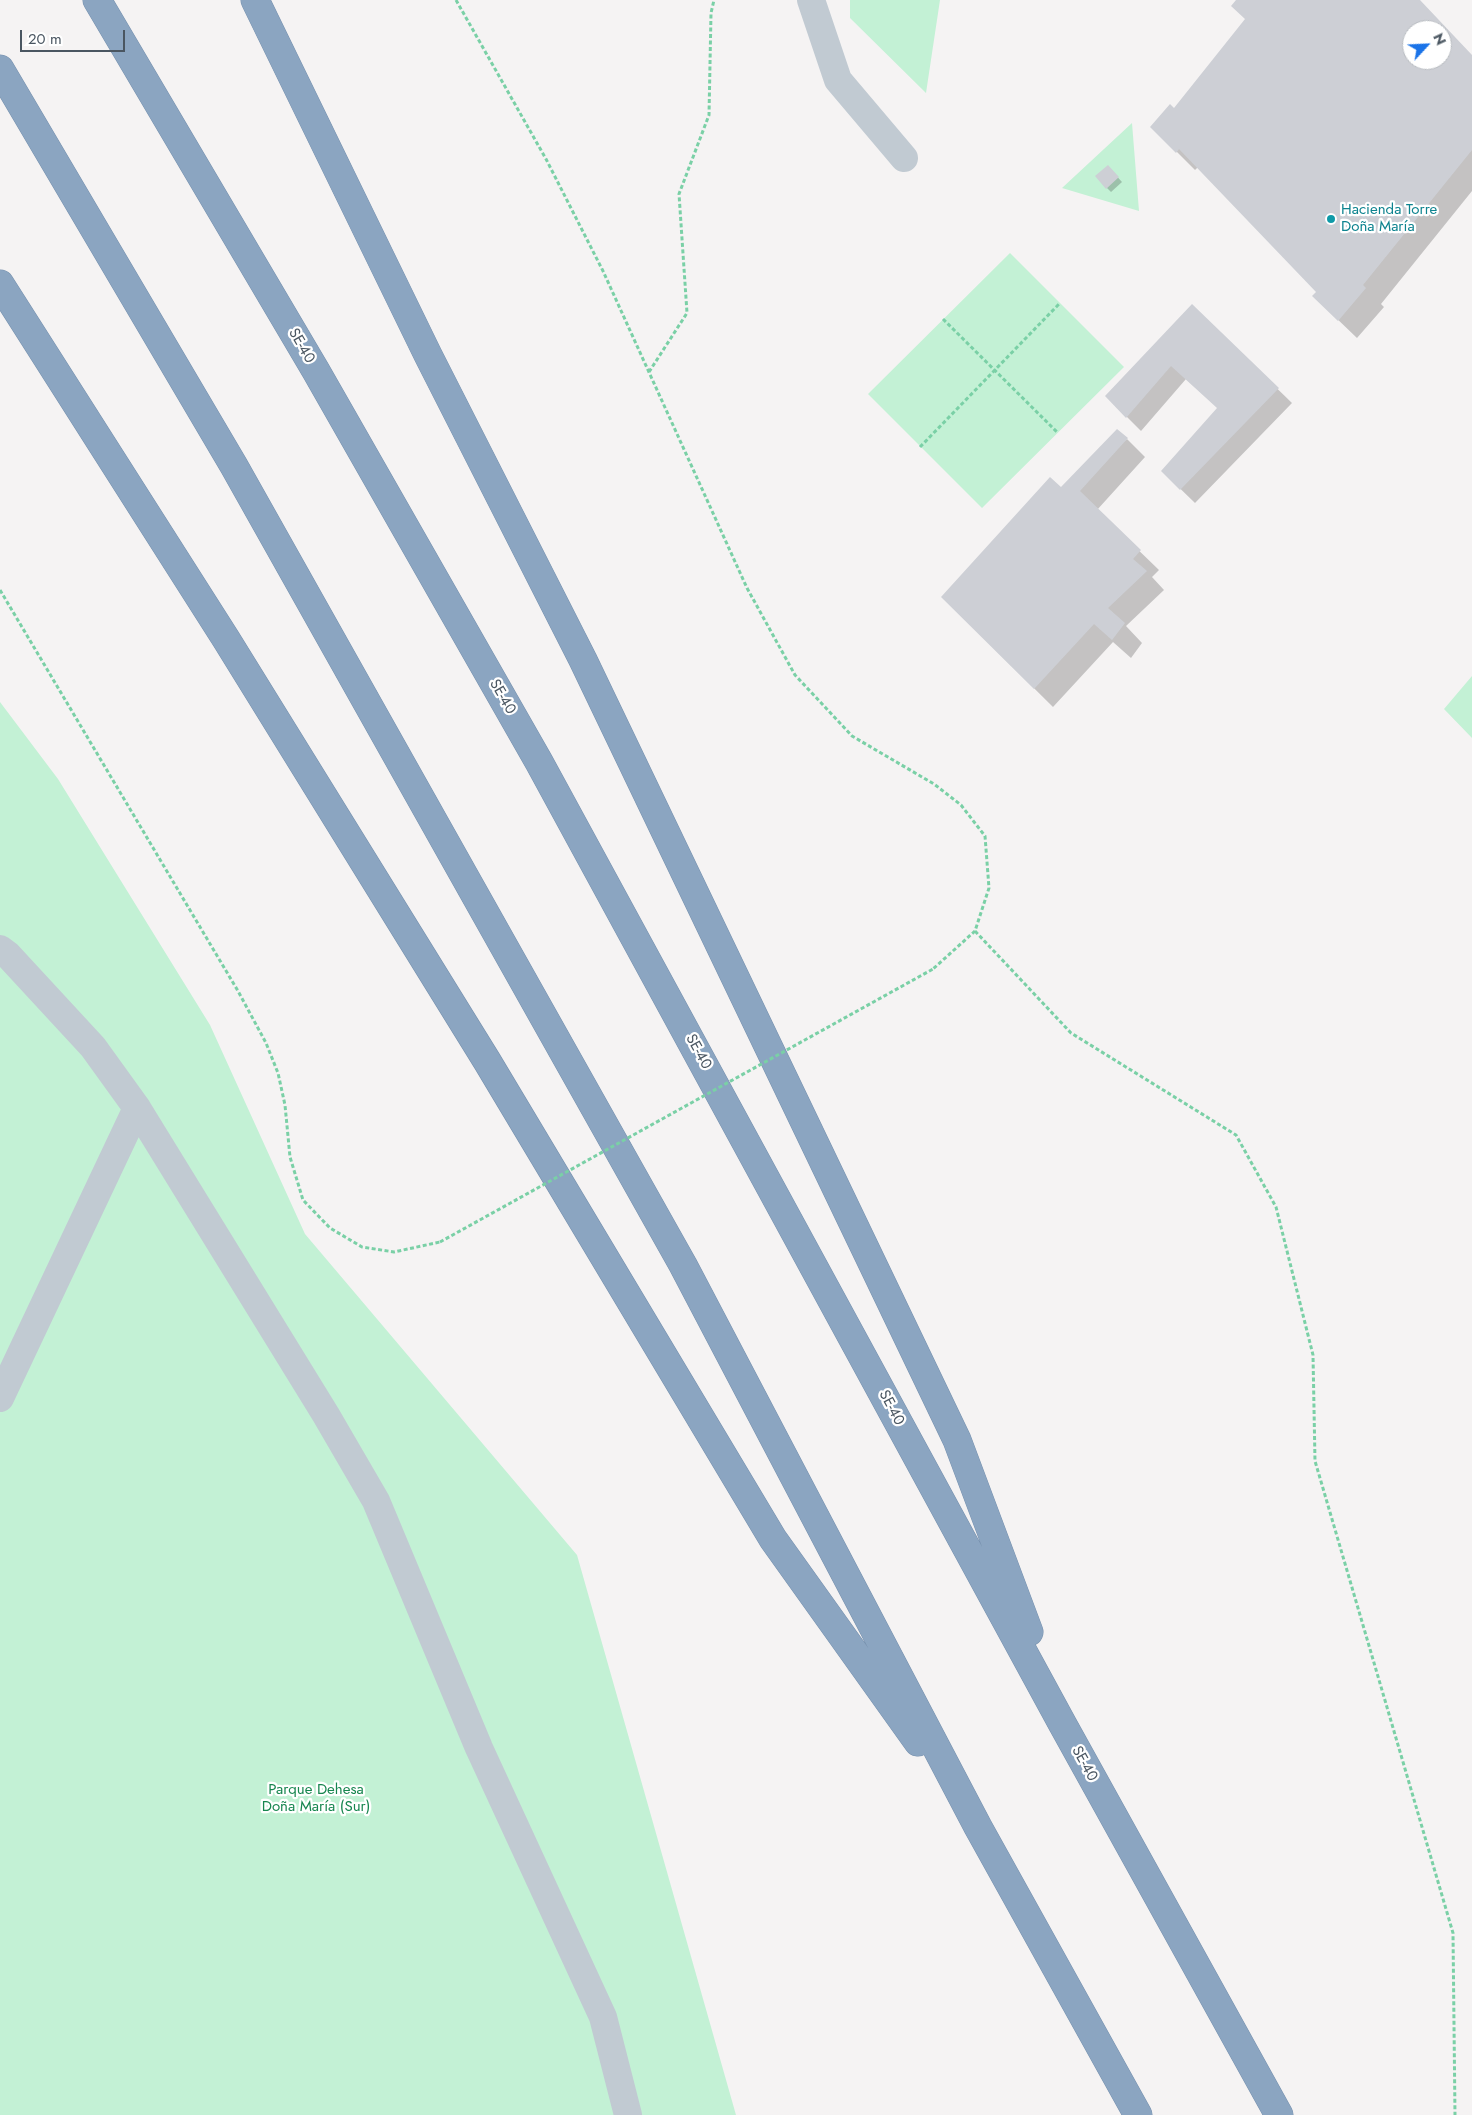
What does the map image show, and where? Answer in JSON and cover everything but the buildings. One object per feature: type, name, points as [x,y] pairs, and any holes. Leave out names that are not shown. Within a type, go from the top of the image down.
[{"type":"highway","name":"SE-40","points":[[97,0],[316,371],[539,762],[1063,1725],[1279,2115]]},
{"type":"highway","points":[[255,0],[428,354],[583,660],[958,1440],[1063,1725]]},
{"type":"highway","points":[[0,69],[234,466],[684,1265],[978,1827],[1138,2115]]},
{"type":"highway","points":[[0,284],[226,639],[487,1061],[773,1539],[978,1827]]},
{"type":"lane","points":[[811,0],[838,80],[904,158]]},
{"type":"lane","points":[[0,950],[8,955],[93,1047],[137,1108],[326,1415],[376,1502],[479,1748],[603,2017],[628,2115]]},
{"type":"lane","points":[[0,1398],[137,1108]]},
{"type":"path","points":[[0,590],[232,982],[266,1043],[278,1073],[285,1105],[290,1157],[303,1200],[330,1228],[362,1247],[394,1252],[440,1242],[933,969],[974,931],[989,888],[985,836],[961,805],[934,784],[852,736],[795,675],[747,588],[603,271],[546,159],[456,0]]},
{"type":"path","points":[[648,372],[687,313],[679,194],[709,115],[711,13],[714,0]]},
{"type":"path","points":[[920,447],[1060,303]]},
{"type":"path","points":[[943,320],[1058,433]]},
{"type":"path","points":[[974,931],[1071,1033],[1236,1135],[1276,1207],[1313,1355],[1315,1461],[1453,1933],[1455,2115]]},
{"type":"green space","points":[[850,0],[940,0],[926,93],[850,18]]},
{"type":"green space","points":[[1132,123],[1139,211],[1062,188]]},
{"type":"green space","points":[[1010,253],[1124,367],[982,508],[868,394]]},
{"type":"green space","points":[[1472,676],[1472,738],[1444,709]]},
{"type":"green space","name":"Parque Dehesa Doña María (Sur)","points":[[0,702],[58,779],[210,1025],[305,1234],[577,1555],[736,2115],[0,2115]]},
{"type":"place","name":"Hacienda Torre Doña María","points":[[1331,219]]}]
